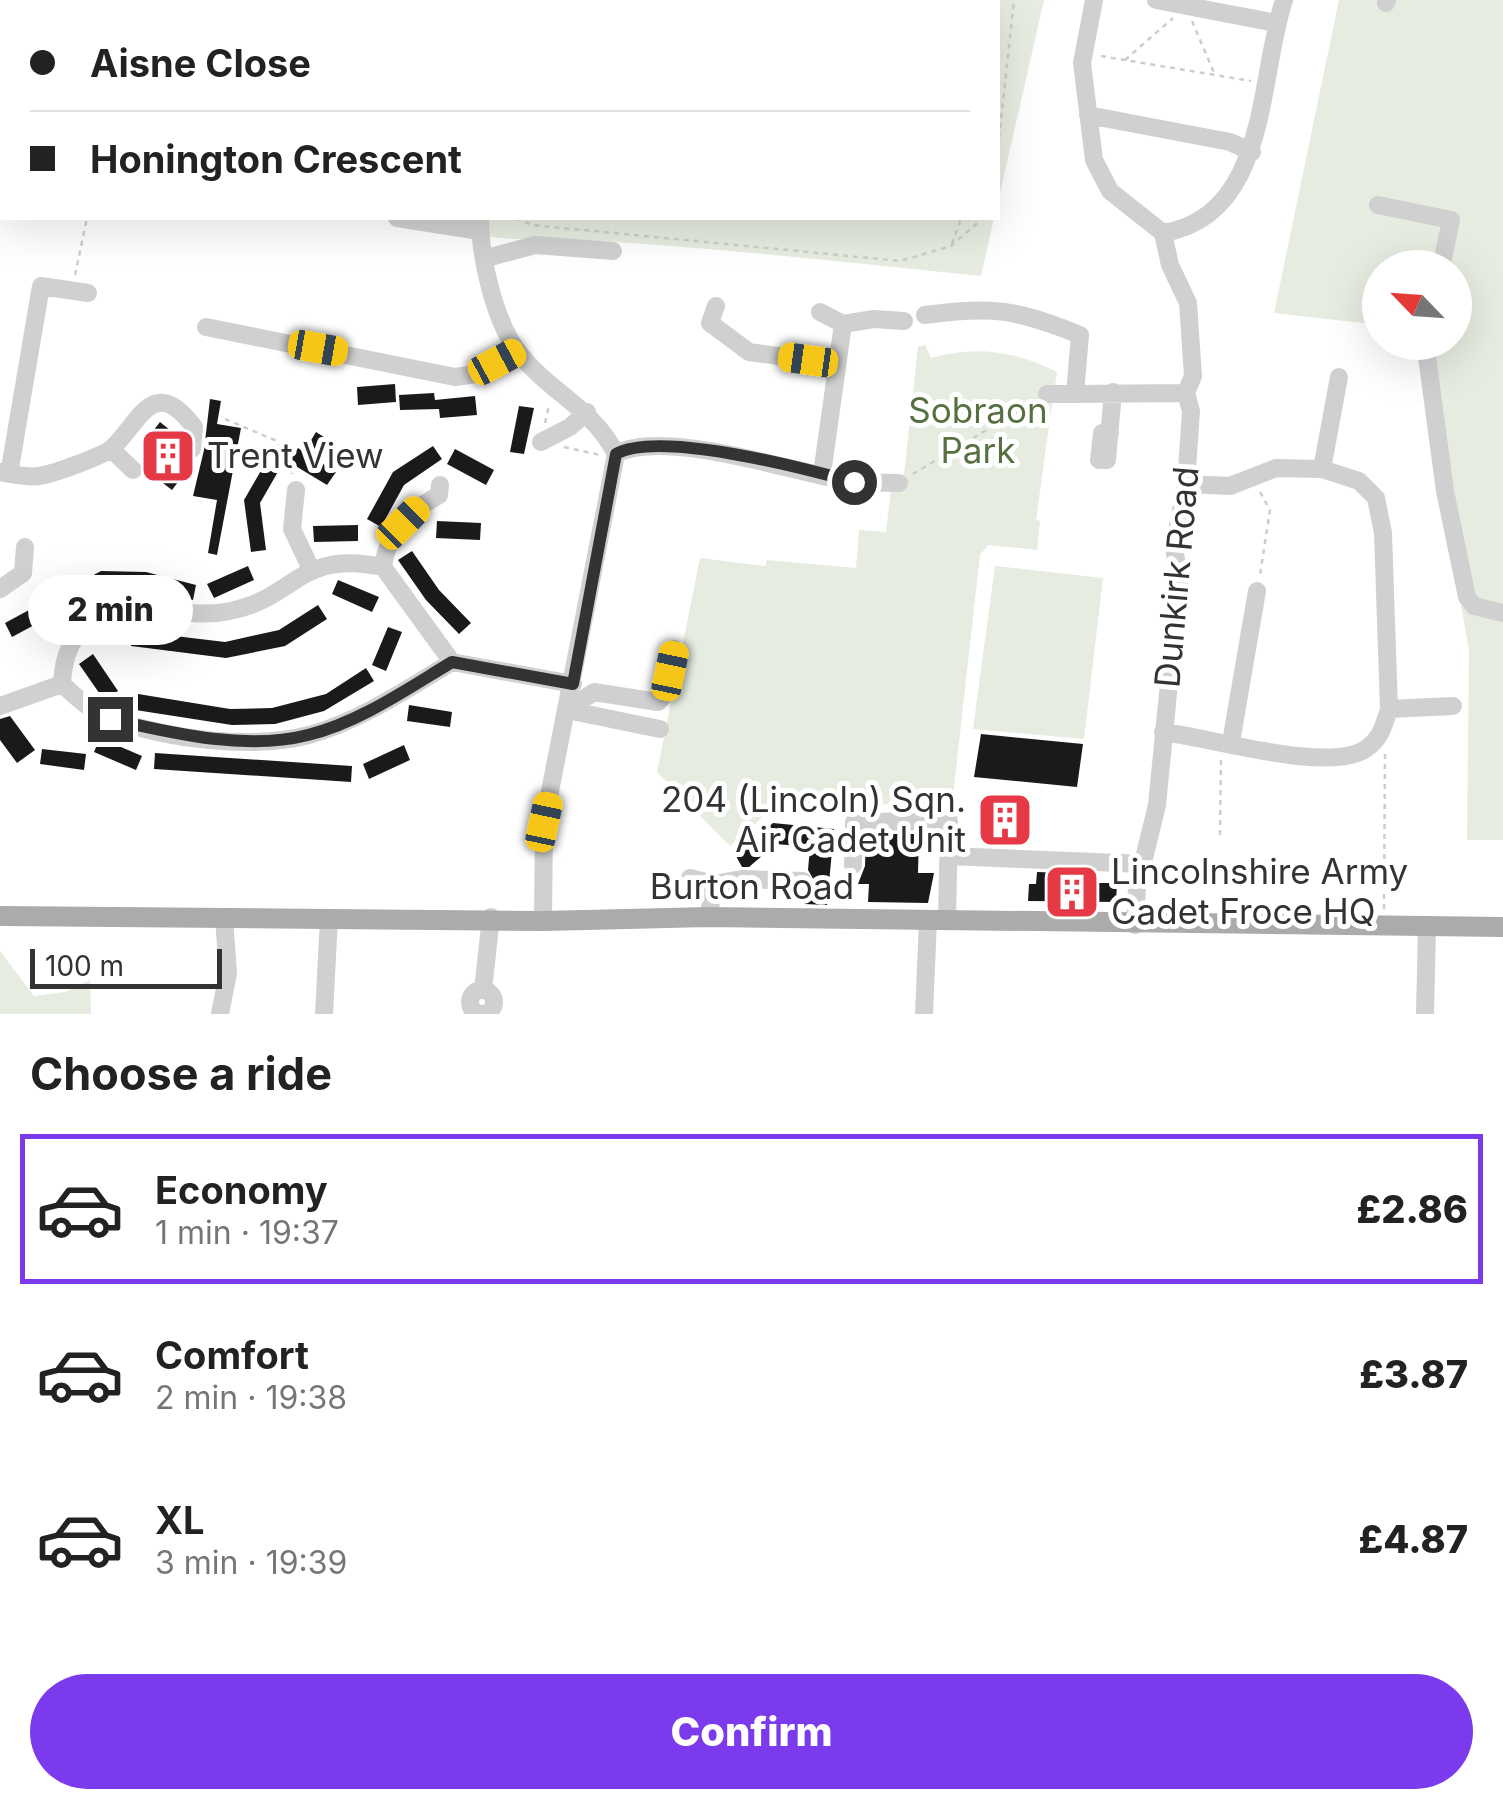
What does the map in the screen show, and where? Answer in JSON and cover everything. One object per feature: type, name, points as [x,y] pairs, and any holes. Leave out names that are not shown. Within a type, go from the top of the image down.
[{"type":"main road","name":"Burton Road","points":[[0,916],[543,920],[710,917],[1135,925],[1503,926]]},
{"type":"street","points":[[1094,0],[1088,116],[1094,160],[1110,191],[1164,233],[1190,228],[1225,196],[1252,152],[1259,82],[1284,0]]},
{"type":"street","points":[[1156,0],[1276,23]]},
{"type":"street","points":[[1088,116],[1230,142],[1252,152]]},
{"type":"street","points":[[1378,205],[1452,220],[1446,250]]},
{"type":"street","points":[[425,220],[480,224],[493,290],[517,352],[603,428],[616,454],[544,822],[543,920]]},
{"type":"street","name":"Dunkirk Road","points":[[1135,925],[1143,864],[1157,804],[1179,582],[1174,546],[1186,484],[1191,411],[1186,393],[1193,376],[1188,303],[1170,265],[1164,233]]},
{"type":"street","points":[[487,258],[535,245],[613,250]]},
{"type":"street","points":[[80,292],[41,286],[4,473],[38,476],[111,449],[141,409],[162,404],[182,410],[194,426],[192,449]]},
{"type":"street","points":[[716,306],[710,323],[749,352],[838,364]]},
{"type":"street","points":[[925,316],[987,308],[1012,310],[1080,335],[1075,394]]},
{"type":"street","points":[[820,312],[843,324],[874,319],[904,321]]},
{"type":"street","points":[[822,474],[843,324]]},
{"type":"street","points":[[206,327],[455,378],[476,374],[517,352]]},
{"type":"street","points":[[1427,360],[1448,508],[1467,598],[1474,606],[1503,613]]},
{"type":"street","points":[[1322,469],[1339,377]]},
{"type":"street","points":[[1110,434],[1113,392]]},
{"type":"street","points":[[1047,394],[1186,393]]},
{"type":"street","points":[[541,442],[570,427],[587,412]]},
{"type":"street","points":[[616,454],[628,447],[666,444],[854,482],[899,483]]},
{"type":"street","points":[[111,449],[133,470]]},
{"type":"street","points":[[1163,732],[1315,759],[1364,752],[1381,735],[1389,709],[1383,534],[1376,498],[1359,481],[1322,469],[1276,468],[1230,486],[1186,484]]},
{"type":"street","points":[[382,567],[386,548],[403,523],[439,495],[440,485]]},
{"type":"street","points":[[296,490],[292,529],[310,569]]},
{"type":"street","points":[[0,588],[22,573],[24,546]]},
{"type":"street","points":[[452,662],[382,567],[336,561],[310,569],[263,602],[225,612],[120,610],[94,619],[75,637],[62,660],[62,684],[84,704],[110,719],[168,732],[272,740],[308,735],[357,717],[452,662],[573,684]]},
{"type":"street","points":[[1226,741],[1257,591]]},
{"type":"street","points":[[567,710],[594,692],[658,702],[665,694],[674,649]]},
{"type":"street","points":[[0,706],[62,684]]},
{"type":"street","points":[[1389,709],[1453,706]]},
{"type":"street","points":[[567,710],[660,729]]},
{"type":"street","points":[[854,865],[854,822],[948,821],[948,856],[924,1014]]},
{"type":"street","points":[[948,856],[1143,864]]},
{"type":"street","points":[[690,878],[712,884],[742,878],[804,880]]},
{"type":"street","points":[[710,917],[712,884]]},
{"type":"street","points":[[478,1014],[493,1006],[492,996],[483,990],[491,917]]},
{"type":"street","points":[[220,1014],[228,973],[224,918]]},
{"type":"street","points":[[324,1014],[329,918]]},
{"type":"street","points":[[1425,1014],[1428,926]]},
{"type":"path","points":[[1000,130],[1014,0]]},
{"type":"path","points":[[1125,60],[1187,3],[1214,75]]},
{"type":"path","points":[[1092,55],[1259,82]]},
{"type":"path","points":[[80,292],[87,220]]},
{"type":"path","points":[[521,220],[532,225],[900,260],[951,246],[981,220]]},
{"type":"path","points":[[951,246],[960,220]]},
{"type":"path","points":[[899,483],[1047,394]]},
{"type":"path","points":[[225,419],[277,441],[296,490]]},
{"type":"path","points":[[1252,479],[1270,510],[1257,591]]},
{"type":"path","points":[[1381,735],[1388,763],[1381,926]]},
{"type":"path","points":[[1220,835],[1226,741]]},
{"type":"green space","points":[[1000,0],[1044,0],[1000,193]]},
{"type":"green space","points":[[1339,0],[1503,0],[1503,840],[1467,840],[1469,651],[1419,360],[1472,360],[1472,250],[1362,250],[1362,323],[1274,313]]},
{"type":"green space","points":[[486,220],[994,220],[981,276],[696,248],[489,236]]},
{"type":"green space","name":"Sobraon Park","points":[[925,345],[931,358],[995,352],[1057,372],[1055,386],[1047,386],[1045,402],[1052,404],[1036,520],[1040,521],[1037,550],[988,545],[980,555],[952,805],[846,804],[845,813],[767,813],[730,846],[657,772],[700,558],[765,566],[767,560],[856,568],[859,530],[886,532],[891,490],[898,490],[904,474],[918,347]]},
{"type":"green space","points":[[995,566],[1103,578],[1084,739],[973,729]]},
{"type":"green space","points":[[0,951],[34,996],[65,992],[90,980],[91,1014],[0,1014]]},
{"type":"building","points":[[395,384],[396,402],[358,405],[357,387]]},
{"type":"building","points":[[434,393],[435,400],[475,396],[477,415],[440,418],[439,409],[400,410],[399,395]]},
{"type":"building","points":[[210,399],[221,401],[217,424],[241,428],[217,555],[208,553],[217,500],[193,496]]},
{"type":"building","points":[[519,406],[534,408],[524,454],[510,452]]},
{"type":"building","name":"Trent View","points":[[160,422],[180,438],[174,453],[190,466],[172,490],[151,474],[162,460],[142,445]]},
{"type":"building","points":[[316,432],[327,439],[315,459],[336,472],[327,485],[289,462],[298,448],[304,452]]},
{"type":"building","points":[[433,446],[442,459],[404,485],[381,527],[367,519],[393,472]]},
{"type":"building","points":[[455,449],[494,470],[486,485],[447,464]]},
{"type":"building","points":[[270,455],[283,463],[260,503],[266,550],[251,552],[244,500]]},
{"type":"building","points":[[437,521],[481,523],[480,540],[436,538]]},
{"type":"building","points":[[358,525],[358,541],[314,542],[313,526]]},
{"type":"building","points":[[412,551],[439,590],[471,623],[459,634],[426,600],[398,560]]},
{"type":"building","points":[[248,566],[254,580],[214,598],[207,584]]},
{"type":"building","points":[[101,571],[146,572],[196,585],[193,600],[145,588],[105,587],[12,637],[5,623]]},
{"type":"building","points":[[338,580],[379,597],[372,612],[332,594]]},
{"type":"building","points":[[318,605],[327,619],[285,646],[226,658],[131,646],[133,631],[225,642],[279,630]]},
{"type":"building","points":[[388,627],[402,632],[386,671],[372,665]]},
{"type":"building","points":[[93,654],[118,691],[104,700],[79,664]]},
{"type":"building","points":[[366,668],[374,681],[324,711],[275,724],[232,725],[129,709],[132,693],[230,709],[272,708],[326,694]]},
{"type":"building","points":[[409,705],[452,712],[450,727],[407,721]]},
{"type":"building","points":[[10,716],[35,750],[17,763],[0,740],[0,719]]},
{"type":"building","points":[[981,734],[1083,744],[1077,787],[974,777]]},
{"type":"building","points":[[100,738],[142,756],[136,770],[94,752]]},
{"type":"building","points":[[404,745],[410,760],[369,779],[363,764]]},
{"type":"building","points":[[42,749],[86,754],[84,770],[40,764]]},
{"type":"building","points":[[155,753],[352,766],[351,782],[154,769]]},
{"type":"building","name":"204 (Lincoln) Sqn. Air Cadet Unit","points":[[988,810],[1022,810],[1021,832],[987,831]]},
{"type":"building","points":[[773,823],[834,829],[827,905],[804,904],[805,893],[815,882],[808,870],[810,847],[776,844],[749,867],[742,867],[736,856]]},
{"type":"building","points":[[866,834],[919,834],[918,873],[934,873],[928,903],[868,902],[869,884],[858,884],[865,866]]},
{"type":"building","name":"Lincolnshire Army Cadet Froce HQ","points":[[1037,872],[1093,874],[1092,883],[1117,883],[1116,902],[1028,901],[1029,884],[1036,884]]},
{"type":"place","name":"Trent View","points":[[168,456]]},
{"type":"place","name":"204 (Lincoln) Sqn. Air Cadet Unit","points":[[1005,820]]},
{"type":"place","name":"Lincolnshire Army Cadet Froce HQ","points":[[1072,892]]},
{"type":"route","points":[[110,719],[168,732],[272,740],[308,735],[357,717],[452,662],[573,684],[616,454],[628,447],[666,444],[854,482]]}]
